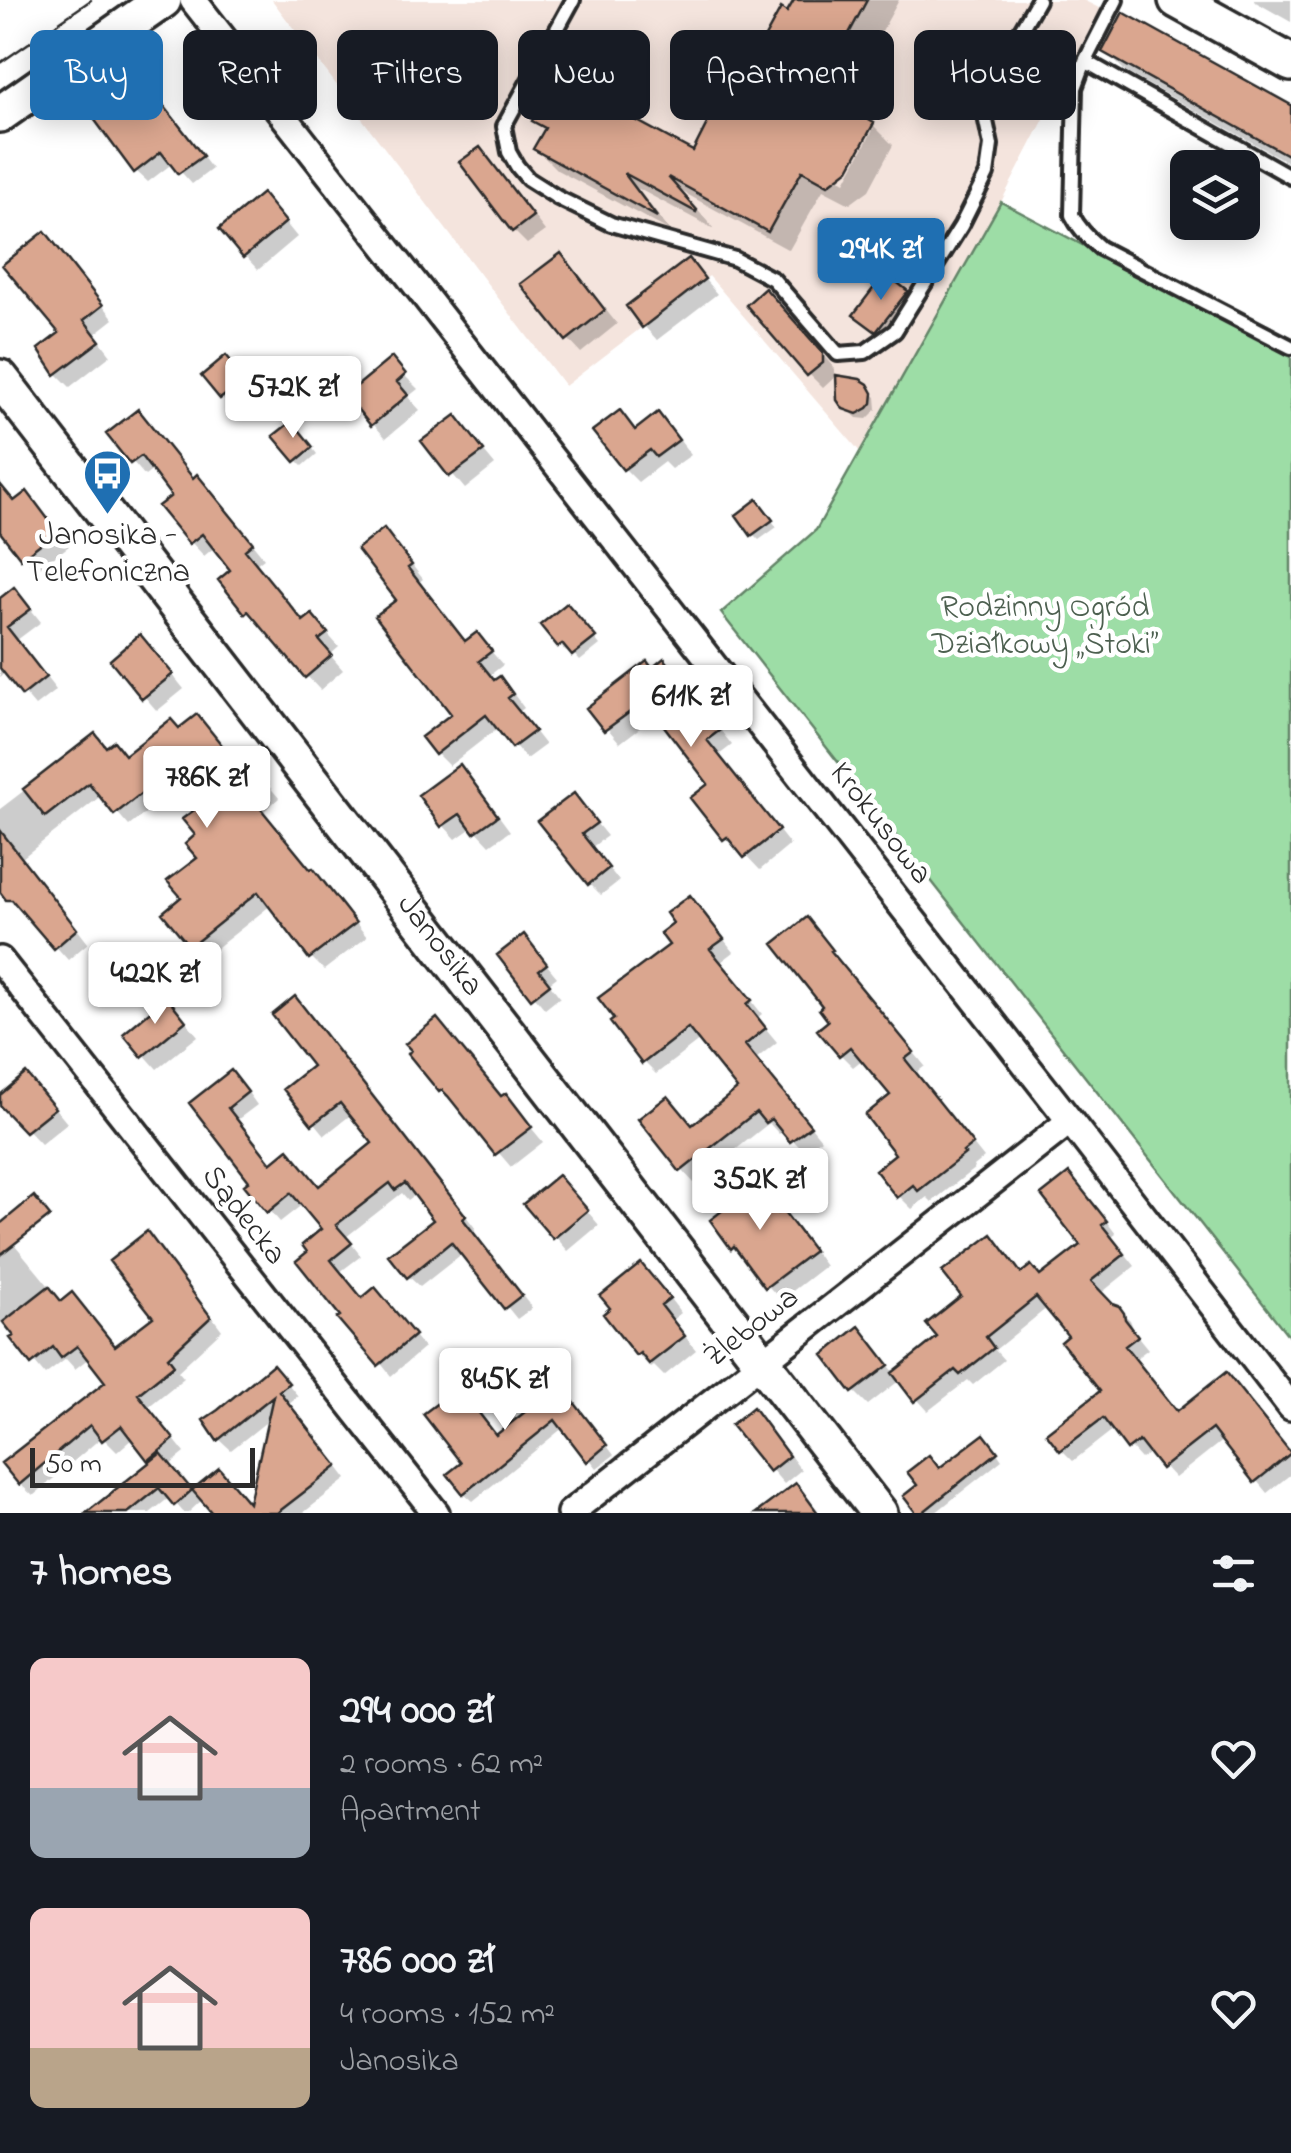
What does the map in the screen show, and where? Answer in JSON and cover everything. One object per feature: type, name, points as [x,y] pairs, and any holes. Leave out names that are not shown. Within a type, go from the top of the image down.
[{"type":"street","points":[[0,114],[164,0]]},
{"type":"street","name":"Krokusowa","points":[[193,0],[1291,1407]]},
{"type":"street","points":[[1176,0],[1291,62]]},
{"type":"street","name":"Janosika","points":[[0,378],[879,1513]]},
{"type":"street","name":"Sądecka","points":[[0,960],[436,1513]]},
{"type":"street","name":"Żlebowa","points":[[570,1513],[1070,1121]]},
{"type":"lane","points":[[572,0],[504,126],[516,166],[528,179],[558,198],[611,224],[735,260],[773,279],[838,354],[865,352],[895,331],[961,226],[986,174],[990,145],[975,68],[984,56],[1018,35],[1038,0]]},
{"type":"lane","points":[[1116,0],[1075,88],[1072,214],[1077,225],[1100,248],[1291,347]]},
{"type":"lane","points":[[1085,61],[1291,177]]},
{"type":"shaded area","points":[[272,0],[1083,0],[1101,9],[1076,57],[1076,30],[914,30],[914,120],[1043,120],[861,453],[709,276],[565,386],[363,120],[498,120],[498,30],[337,30],[337,86],[317,59],[317,30],[295,30]]},
{"type":"green space","name":"Rodzinny Ogród Działkowy „Stoki”","points":[[1001,202],[1291,355],[1291,1339],[721,613],[816,530]]},
{"type":"building","points":[[794,0],[867,0],[851,30],[769,30],[781,8],[787,12]]},
{"type":"building","points":[[1123,12],[1291,105],[1291,157],[1102,52]]},
{"type":"building","points":[[163,104],[203,156],[178,174],[161,152],[134,173],[95,120],[163,120]]},
{"type":"building","points":[[636,120],[693,151],[709,120],[874,123],[849,169],[828,185],[802,171],[768,232],[668,177],[696,212],[624,173],[657,217],[533,149],[545,128],[532,121]]},
{"type":"building","points":[[480,147],[533,216],[512,232],[459,162]]},
{"type":"building","points":[[262,193],[286,222],[243,258],[219,229]]},
{"type":"building","points":[[45,231],[103,305],[84,320],[100,341],[55,375],[38,349],[59,333],[2,265]]},
{"type":"building","points":[[561,253],[605,310],[566,341],[520,284]]},
{"type":"building","points":[[689,258],[705,279],[642,328],[626,306]]},
{"type":"building","points":[[885,273],[908,291],[876,332],[853,315]]},
{"type":"building","points":[[765,288],[823,353],[823,363],[807,376],[746,305]]},
{"type":"building","points":[[226,355],[246,379],[220,399],[201,376]]},
{"type":"building","points":[[392,357],[406,374],[397,382],[408,395],[371,426],[346,395]]},
{"type":"building","points":[[836,375],[868,384],[873,393],[868,408],[857,414],[843,409],[837,400]]},
{"type":"building","points":[[138,409],[193,478],[197,474],[253,543],[245,550],[303,621],[312,614],[328,633],[319,640],[332,655],[305,678],[218,580],[230,570],[202,534],[189,544],[158,506],[171,496],[141,456],[130,464],[106,434]]},
{"type":"building","points":[[620,410],[635,430],[658,412],[679,440],[656,457],[650,450],[623,470],[592,431]]},
{"type":"building","points":[[456,415],[484,451],[449,477],[421,441]]},
{"type":"building","points":[[292,421],[313,447],[295,462],[273,436]]},
{"type":"building","points":[[0,484],[14,501],[27,491],[57,531],[21,559],[0,532]]},
{"type":"building","points":[[757,499],[773,520],[751,536],[736,515]]},
{"type":"building","points":[[384,528],[412,565],[408,568],[465,641],[477,632],[492,651],[479,661],[494,680],[500,676],[513,694],[508,698],[535,731],[512,748],[486,715],[435,755],[421,737],[451,714],[375,616],[396,600],[357,549]]},
{"type":"building","points":[[14,587],[31,609],[7,627],[46,677],[22,696],[0,668],[0,598]]},
{"type":"building","points":[[567,603],[596,637],[572,656],[562,644],[558,647],[540,625]]},
{"type":"building","points":[[140,634],[173,674],[142,699],[110,660]]},
{"type":"building","points":[[664,658],[720,730],[707,740],[779,830],[744,858],[727,837],[723,840],[690,798],[708,784],[645,701],[604,731],[586,708],[647,661],[652,668]]},
{"type":"building","points":[[197,714],[242,770],[251,763],[268,784],[252,798],[356,923],[309,959],[258,892],[190,947],[162,913],[181,897],[167,881],[197,858],[185,844],[195,835],[182,819],[194,810],[166,774],[114,815],[89,783],[45,817],[23,789],[95,733],[106,747],[114,741],[125,755],[171,719],[179,728]]},
{"type":"building","points":[[460,764],[498,816],[474,833],[460,814],[441,827],[418,795]]},
{"type":"building","points":[[574,793],[597,823],[582,834],[609,868],[588,885],[537,821]]},
{"type":"building","points":[[0,830],[77,929],[54,949],[12,900],[6,900],[0,892]]},
{"type":"building","points":[[690,895],[724,939],[710,949],[752,1000],[747,1004],[766,1028],[745,1045],[811,1126],[790,1142],[771,1119],[765,1123],[756,1112],[680,1172],[638,1119],[668,1096],[692,1125],[737,1089],[688,1028],[642,1064],[610,1022],[614,1019],[598,998],[669,945],[660,933],[673,923],[666,913]]},
{"type":"building","points":[[807,917],[914,1052],[905,1059],[973,1144],[918,1191],[913,1185],[897,1198],[875,1170],[895,1154],[865,1115],[890,1095],[850,1047],[839,1056],[817,1030],[828,1021],[819,1009],[822,1006],[773,944]]},
{"type":"building","points":[[524,934],[547,964],[539,970],[550,984],[531,999],[497,955]]},
{"type":"building","points":[[295,996],[466,1216],[463,1219],[522,1295],[504,1309],[451,1242],[407,1278],[388,1255],[433,1220],[405,1183],[395,1190],[390,1183],[336,1225],[352,1243],[331,1260],[362,1298],[375,1287],[415,1335],[378,1366],[296,1261],[307,1252],[302,1245],[321,1229],[291,1193],[267,1213],[244,1185],[249,1181],[189,1103],[231,1070],[248,1092],[228,1108],[271,1163],[288,1149],[319,1186],[372,1143],[340,1103],[312,1125],[283,1089],[312,1066],[272,1015]]},
{"type":"building","points":[[167,997],[186,1021],[142,1057],[123,1034]]},
{"type":"building","points":[[437,1018],[501,1096],[506,1093],[532,1127],[495,1155],[408,1054],[411,1050],[405,1044]]},
{"type":"building","points":[[26,1073],[55,1108],[25,1132],[0,1106],[0,1095]]},
{"type":"building","points":[[1069,1173],[1107,1221],[1102,1225],[1125,1254],[1091,1281],[1119,1306],[1138,1336],[1125,1346],[1177,1411],[1226,1372],[1291,1453],[1254,1483],[1212,1429],[1161,1469],[1139,1441],[1127,1450],[1103,1418],[1060,1451],[1046,1433],[1100,1391],[1061,1342],[1068,1336],[1036,1297],[986,1337],[994,1348],[960,1375],[955,1370],[914,1402],[892,1373],[937,1337],[926,1324],[961,1296],[942,1272],[992,1234],[1021,1273],[1031,1265],[1040,1276],[1080,1245],[1041,1195]]},
{"type":"building","points":[[558,1175],[588,1210],[553,1239],[523,1204]]},
{"type":"building","points":[[751,1177],[814,1251],[765,1288],[710,1220],[723,1210],[718,1202]]},
{"type":"building","points":[[34,1196],[50,1216],[0,1255],[0,1224]]},
{"type":"building","points":[[147,1231],[211,1317],[168,1357],[174,1365],[138,1394],[174,1439],[148,1461],[121,1426],[102,1441],[90,1425],[19,1485],[1,1463],[105,1382],[77,1346],[61,1358],[53,1347],[31,1365],[3,1322],[49,1286],[61,1301],[72,1292],[115,1346],[153,1317],[109,1261]]},
{"type":"building","points":[[641,1263],[670,1298],[661,1305],[685,1336],[649,1364],[640,1353],[636,1356],[603,1314],[610,1308],[600,1296]]},
{"type":"building","points":[[859,1326],[889,1365],[852,1393],[823,1355]]},
{"type":"building","points":[[273,1364],[289,1383],[279,1391],[338,1466],[277,1513],[212,1513],[192,1490],[219,1468],[249,1503],[273,1396],[217,1441],[203,1420]]},
{"type":"building","points":[[560,1384],[607,1445],[587,1462],[555,1420],[463,1494],[447,1474],[461,1463],[423,1414],[459,1387],[496,1435]]},
{"type":"building","points":[[753,1407],[789,1456],[769,1472],[731,1425]]},
{"type":"building","points":[[984,1434],[998,1452],[922,1513],[916,1513],[903,1496],[917,1485],[907,1472],[929,1455],[939,1468]]},
{"type":"building","points":[[161,1453],[192,1490],[174,1506],[159,1488],[128,1513],[86,1513]]},
{"type":"building","points":[[796,1483],[818,1513],[756,1513]]},
{"type":"tram line","points":[[0,63],[91,0]]},
{"type":"place","name":"Janosika - Telefoniczna","points":[[108,516]]}]
